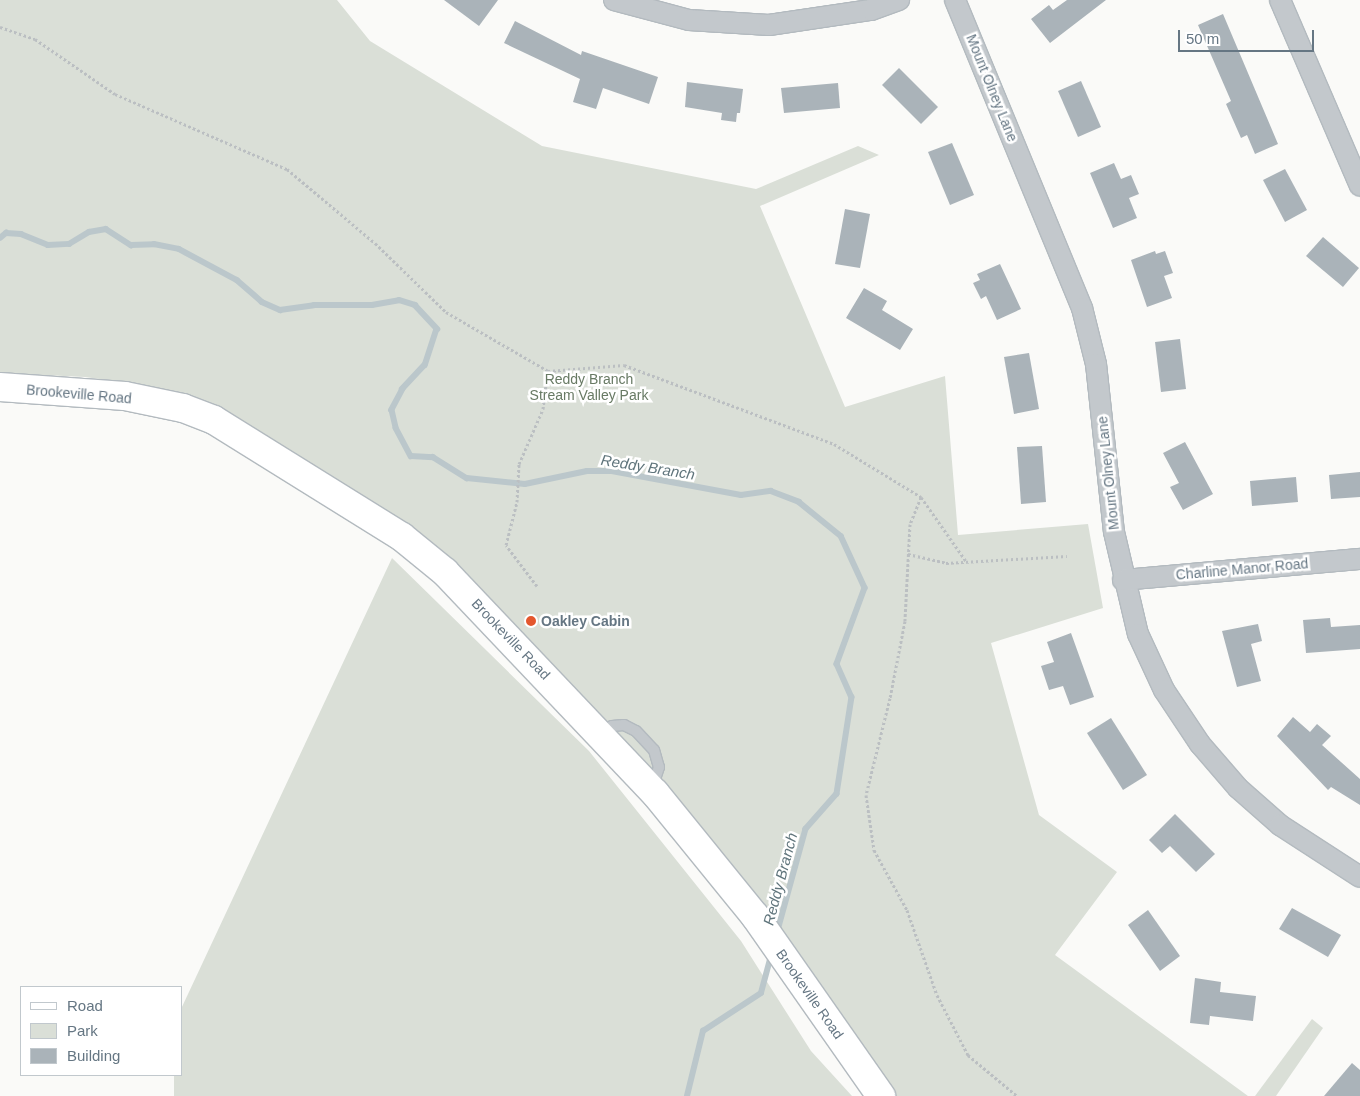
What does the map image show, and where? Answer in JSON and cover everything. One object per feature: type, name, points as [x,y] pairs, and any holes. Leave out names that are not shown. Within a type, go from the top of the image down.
[{"type":"street","points":[[614,0],[688,20],[769,25],[872,10],[899,0]]},
{"type":"street","name":"Mount Olney Lane","points":[[955,0],[1082,308],[1096,364],[1114,532],[1123,580],[1138,634],[1164,690],[1200,744],[1238,788],[1280,825],[1360,877]]},
{"type":"street","points":[[1280,0],[1360,186]]},
{"type":"street","name":"Brookeville Road","points":[[0,388],[125,396],[183,408],[214,420],[402,537],[446,572],[651,789],[755,916],[881,1096]]},
{"type":"street","name":"Charline Manor Road","points":[[1123,580],[1360,559]]},
{"type":"path","points":[[0,27],[35,39],[115,94],[287,169],[375,243],[446,312],[548,371],[624,365],[834,444],[921,497],[967,562]]},
{"type":"path","points":[[537,586],[506,545],[517,495],[518,471],[543,409],[548,371]]},
{"type":"path","points":[[921,497],[910,524],[905,620],[866,795],[874,850],[908,910],[937,995],[968,1055],[1017,1096]]},
{"type":"path","points":[[908,554],[946,563],[1067,556]]},
{"type":"green space","name":"Reddy Branch Stream Valley Park","points":[[0,0],[337,0],[370,41],[542,146],[756,189],[858,146],[879,155],[760,206],[845,407],[945,376],[958,535],[1088,524],[1103,608],[991,643],[1039,815],[1117,872],[1055,955],[1248,1096],[886,1096],[726,872],[338,482],[234,416],[142,385],[85,377],[0,373]]},
{"type":"green space","points":[[392,558],[589,751],[741,941],[811,1051],[852,1096],[174,1096],[174,1076],[182,1076],[182,1007]]},
{"type":"green space","points":[[1312,1019],[1323,1028],[1276,1096],[1255,1096]]},
{"type":"building","points":[[444,0],[498,0],[479,26]]},
{"type":"building","points":[[1067,0],[1106,0],[1050,43],[1031,19],[1049,5],[1053,10]]},
{"type":"building","points":[[1223,14],[1278,144],[1255,154],[1247,135],[1241,138],[1226,104],[1231,101],[1198,25]]},
{"type":"building","points":[[515,21],[581,55],[582,51],[658,77],[649,104],[603,88],[596,109],[573,102],[580,79],[504,43]]},
{"type":"building","points":[[899,68],[938,107],[921,124],[882,85]]},
{"type":"building","points":[[1081,81],[1101,127],[1078,137],[1058,91]]},
{"type":"building","points":[[687,82],[743,89],[740,113],[737,113],[736,122],[721,120],[722,113],[685,107]]},
{"type":"building","points":[[838,83],[840,108],[784,113],[781,88]]},
{"type":"building","points":[[952,143],[974,195],[950,205],[928,152]]},
{"type":"building","points":[[1114,163],[1121,179],[1131,175],[1139,194],[1129,198],[1137,218],[1113,228],[1090,173]]},
{"type":"building","points":[[1285,169],[1307,210],[1285,222],[1263,180]]},
{"type":"building","points":[[845,209],[870,214],[860,268],[835,264]]},
{"type":"building","points":[[1323,237],[1359,268],[1343,287],[1306,256]]},
{"type":"building","points":[[1155,251],[1156,254],[1165,251],[1173,273],[1164,276],[1172,298],[1147,307],[1131,260]]},
{"type":"building","points":[[1000,264],[1021,309],[997,320],[986,296],[981,299],[973,283],[980,280],[977,274]]},
{"type":"building","points":[[864,288],[887,301],[882,310],[913,329],[900,350],[846,318]]},
{"type":"building","points":[[1180,339],[1186,389],[1161,392],[1155,342]]},
{"type":"building","points":[[1029,353],[1039,409],[1014,414],[1004,357]]},
{"type":"building","points":[[1185,442],[1213,494],[1183,510],[1170,487],[1179,483],[1163,453]]},
{"type":"building","points":[[1042,446],[1046,502],[1021,504],[1017,447]]},
{"type":"building","points":[[1360,472],[1360,497],[1331,499],[1329,475]]},
{"type":"building","points":[[1296,477],[1298,502],[1252,506],[1250,481]]},
{"type":"building","points":[[1330,618],[1331,627],[1360,625],[1360,649],[1306,653],[1303,620]]},
{"type":"building","points":[[1258,624],[1262,641],[1251,644],[1261,681],[1237,687],[1222,631]]},
{"type":"building","points":[[1071,633],[1094,697],[1070,705],[1063,686],[1049,690],[1041,666],[1054,662],[1047,642]]},
{"type":"building","points":[[1293,717],[1310,732],[1317,724],[1331,736],[1322,745],[1360,779],[1360,805],[1331,787],[1328,790],[1277,736]]},
{"type":"building","points":[[1111,718],[1147,775],[1123,790],[1087,733]]},
{"type":"building","points":[[1175,814],[1215,854],[1196,872],[1170,846],[1162,853],[1149,840]]},
{"type":"building","points":[[1292,908],[1341,935],[1328,957],[1279,929]]},
{"type":"building","points":[[1148,910],[1180,956],[1160,971],[1128,925]]},
{"type":"building","points":[[1195,978],[1221,982],[1220,992],[1256,996],[1253,1021],[1210,1016],[1209,1025],[1190,1023]]},
{"type":"building","points":[[1352,1063],[1360,1070],[1360,1096],[1324,1096]]},
{"type":"waterway","name":"Reddy Branch","points":[[0,238],[6,233],[21,234],[48,245],[69,244],[89,232],[106,229],[131,245],[154,244],[179,249],[237,280],[262,302],[280,310],[314,305],[372,305],[399,300],[415,305],[437,329],[425,365],[403,389],[392,410],[396,428],[411,456],[433,457],[467,478],[525,484],[587,471],[612,471],[741,495],[771,491],[799,502],[841,536],[865,588],[837,664],[852,697],[837,794],[806,829],[777,934]]},
{"type":"waterway","name":"Reddy Branch","points":[[687,1096],[703,1031],[761,993],[771,955]]},
{"type":"place","name":"Oakley Cabin","points":[[531,621]]}]
